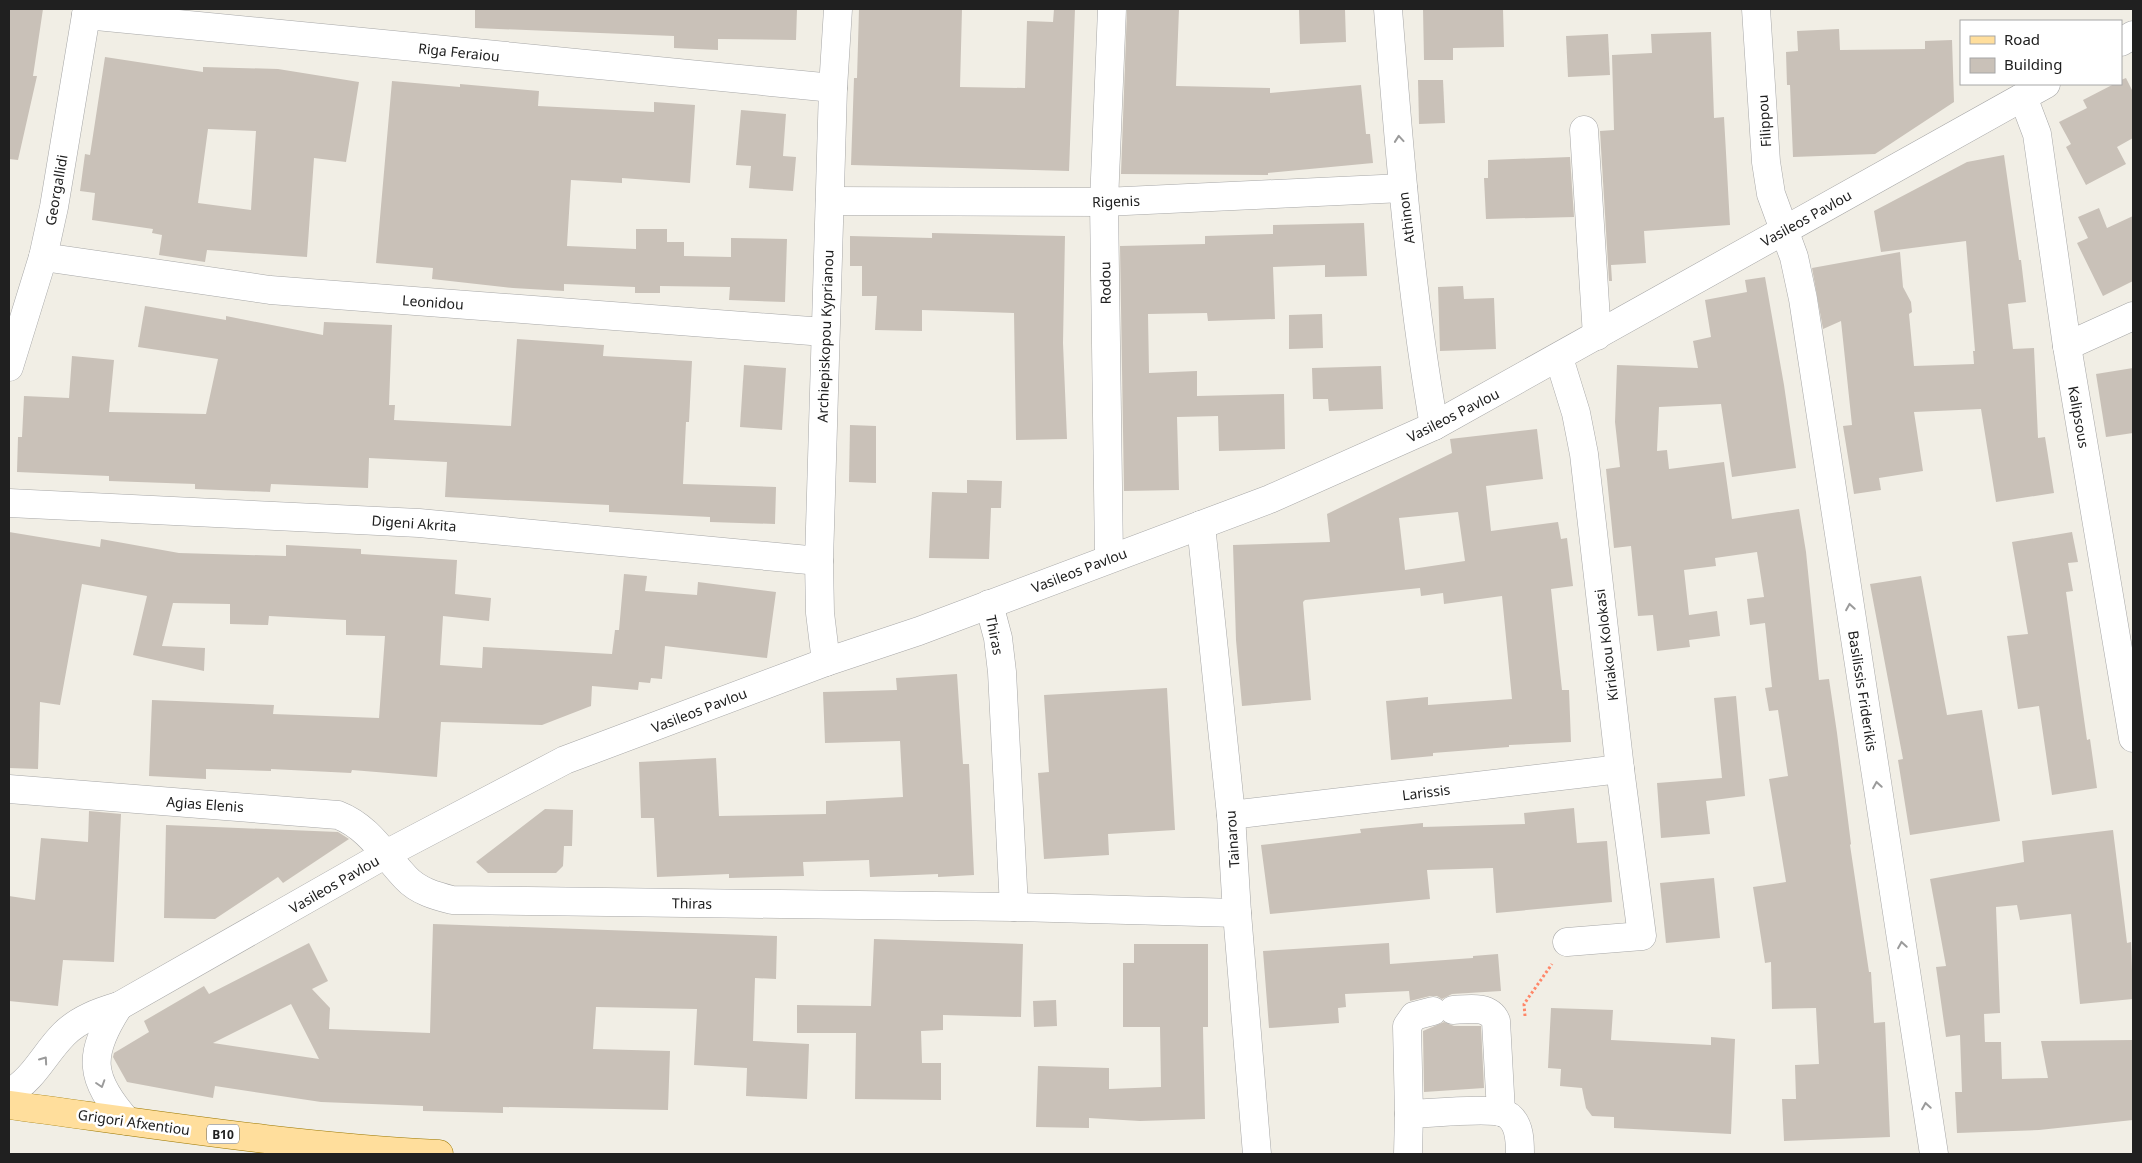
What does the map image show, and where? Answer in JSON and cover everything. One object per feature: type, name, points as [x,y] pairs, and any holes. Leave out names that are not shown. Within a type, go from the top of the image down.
[{"type":"main road","name":"Grigori Afxentiou","points":[[9,1105],[247,1138],[374,1153],[439,1154]]},
{"type":"street","name":"Archiepiskopou Kyprianou","points":[[826,662],[820,613],[819,561],[824,332],[833,88],[838,9]]},
{"type":"street","name":"Rodou","points":[[1109,558],[1104,202],[1112,9]]},
{"type":"street","name":"Athinon","points":[[1388,9],[1403,188],[1423,363],[1434,426]]},
{"type":"street","name":"Filippou","points":[[1756,9],[1766,162],[1771,194],[1784,230]]},
{"type":"street","name":"Riga Feraiou","points":[[86,12],[833,88]]},
{"type":"street","name":"Georgallidi","points":[[9,367],[43,257],[54,207],[86,12]]},
{"type":"street","points":[[2122,41],[2133,35]]},
{"type":"street","name":"Vasileos Pavlou","points":[[9,1093],[18,1088],[35,1072],[65,1033],[84,1019],[119,1006],[386,854],[565,760],[826,662],[919,631],[1270,499],[1434,426],[1559,358],[2044,85]]},
{"type":"street","name":"Kalipsous","points":[[2022,97],[2037,134],[2067,346],[2122,599],[2133,738]]},
{"type":"street","points":[[1584,130],[1597,336]]},
{"type":"street","name":"Rigenis","points":[[830,201],[1104,202],[1403,188]]},
{"type":"street","name":"Basilissis Friderikis","points":[[1784,230],[1794,257],[1803,299],[1934,1154]]},
{"type":"street","name":"Leonidou","points":[[43,257],[270,290],[824,332]]},
{"type":"street","points":[[2067,346],[2133,316]]},
{"type":"street","name":"Kiriakou Kolokasi","points":[[1559,358],[1576,413],[1584,454],[1620,770],[1642,936],[1567,942]]},
{"type":"street","name":"Digeni Akrita","points":[[9,503],[419,522],[819,561]]},
{"type":"street","name":"Tainarou","points":[[1201,525],[1231,815],[1237,913],[1257,1154]]},
{"type":"street","name":"Thiras","points":[[989,604],[998,638],[1002,672],[1014,906]]},
{"type":"street","name":"Larissis","points":[[1231,815],[1620,770]]},
{"type":"street","name":"Agias Elenis","points":[[9,789],[338,815],[361,827],[386,854]]},
{"type":"street","name":"Thiras","points":[[386,854],[407,879],[422,890],[452,900],[1014,906],[1237,913]]},
{"type":"street","name":"Vasileos Pavlou","points":[[119,1006],[101,1036],[97,1050],[98,1075],[104,1093],[128,1121]]},
{"type":"street","points":[[1408,1154],[1410,1114],[1407,1026],[1414,1016],[1443,1011],[1487,1010],[1493,1014],[1496,1021],[1501,1112]]},
{"type":"street","points":[[1410,1114],[1501,1112],[1510,1117],[1516,1126],[1520,1154]]},
{"type":"path","points":[[1525,1021],[1524,1004],[1567,942]]},
{"type":"building","points":[[9,9],[43,9],[33,76],[37,76],[18,160],[9,159]]},
{"type":"building","points":[[475,9],[797,9],[796,40],[718,39],[718,50],[674,48],[674,36],[475,28]]},
{"type":"building","points":[[859,9],[962,9],[960,87],[1025,88],[1027,21],[1053,22],[1054,9],[1075,9],[1069,171],[851,165],[854,78],[857,78]]},
{"type":"building","points":[[1127,9],[1179,9],[1176,86],[1270,88],[1270,93],[1361,85],[1366,134],[1370,134],[1373,163],[1268,173],[1268,175],[1121,174]]},
{"type":"building","points":[[1299,9],[1345,9],[1346,42],[1300,44]]},
{"type":"building","points":[[1423,9],[1503,9],[1504,47],[1453,48],[1453,60],[1424,60]]},
{"type":"building","points":[[1839,29],[1840,50],[1925,49],[1925,41],[1952,40],[1954,102],[1875,154],[1793,157],[1790,85],[1787,85],[1786,52],[1798,51],[1797,31]]},
{"type":"building","points":[[1711,32],[1714,118],[1724,117],[1730,225],[1644,231],[1646,263],[1611,265],[1612,281],[1609,281],[1600,131],[1614,130],[1612,55],[1652,53],[1651,34]]},
{"type":"building","points":[[1608,34],[1610,75],[1568,77],[1566,36]]},
{"type":"building","points":[[105,57],[203,72],[203,67],[278,69],[359,82],[346,162],[314,158],[307,257],[207,250],[205,262],[159,255],[162,235],[152,233],[153,229],[92,220],[95,193],[80,191],[85,154],[90,155]],"holes":[[[208,129],[256,131],[251,210],[198,203]]]},
{"type":"building","points":[[2126,78],[2133,92],[2133,138],[2117,147],[2126,164],[2086,185],[2066,147],[2071,144],[2059,122],[2087,108],[2083,100],[2112,85],[2122,85],[2122,80]]},
{"type":"building","points":[[1418,80],[1443,80],[1445,123],[1419,124]]},
{"type":"building","points":[[392,81],[460,87],[460,84],[539,91],[538,106],[654,112],[654,102],[695,105],[690,183],[622,178],[622,183],[571,180],[567,246],[636,249],[636,229],[667,229],[667,242],[684,242],[684,256],[731,257],[731,238],[787,239],[785,302],[729,300],[730,287],[660,286],[660,293],[635,293],[635,287],[564,284],[564,291],[513,288],[432,279],[433,268],[376,263]]},
{"type":"building","points":[[741,110],[786,114],[783,156],[796,157],[793,191],[749,188],[751,166],[736,165]]},
{"type":"building","points":[[2004,155],[2026,302],[2008,304],[2013,349],[2034,348],[2038,438],[2045,437],[2054,493],[1996,502],[1981,409],[1914,412],[1923,471],[1879,478],[1881,490],[1854,494],[1843,426],[1852,425],[1841,321],[1823,329],[1812,268],[1900,252],[1903,287],[1911,302],[1912,312],[1909,314],[1914,366],[1974,364],[1973,351],[1975,351],[1966,241],[1881,252],[1874,211],[1967,162]]},
{"type":"building","points":[[1570,157],[1574,217],[1486,219],[1484,178],[1488,178],[1488,160]]},
{"type":"building","points":[[2099,208],[2107,228],[2133,216],[2133,281],[2103,296],[2077,243],[2088,238],[2078,217]]},
{"type":"building","points":[[1364,223],[1367,276],[1325,277],[1325,265],[1273,267],[1275,319],[1208,321],[1207,313],[1148,314],[1149,373],[1197,371],[1197,396],[1284,394],[1285,449],[1219,451],[1218,416],[1177,417],[1179,490],[1124,491],[1120,246],[1205,244],[1205,236],[1273,234],[1273,225]]},
{"type":"building","points":[[932,233],[1065,236],[1063,343],[1067,439],[1016,440],[1014,313],[922,310],[922,331],[875,330],[877,296],[862,296],[862,266],[850,266],[850,236],[932,238]]},
{"type":"building","points":[[1765,277],[1796,468],[1732,477],[1721,404],[1659,407],[1657,451],[1667,450],[1669,469],[1724,462],[1732,519],[1799,509],[1806,552],[1819,680],[1829,679],[1837,733],[1850,845],[1869,972],[1871,972],[1874,1023],[1885,1022],[1890,1137],[1784,1141],[1782,1099],[1796,1099],[1795,1065],[1819,1064],[1816,1008],[1772,1009],[1771,962],[1765,963],[1753,887],[1786,882],[1769,779],[1788,776],[1778,710],[1769,711],[1765,688],[1772,687],[1765,623],[1750,625],[1747,599],[1764,597],[1757,552],[1715,558],[1716,566],[1684,570],[1689,615],[1717,611],[1720,636],[1689,640],[1690,647],[1657,651],[1653,615],[1638,616],[1631,546],[1614,548],[1606,469],[1620,467],[1615,422],[1617,365],[1698,368],[1693,341],[1711,337],[1705,300],[1747,292],[1745,280]]},
{"type":"building","points":[[1463,286],[1464,299],[1494,298],[1496,349],[1440,351],[1438,287]]},
{"type":"building","points":[[145,306],[226,320],[226,316],[323,335],[324,322],[392,325],[389,405],[395,405],[394,420],[511,426],[517,339],[604,345],[603,356],[692,361],[689,422],[686,422],[683,484],[776,487],[775,524],[710,522],[710,517],[609,512],[609,505],[445,497],[447,462],[369,458],[368,488],[271,484],[270,492],[195,489],[195,484],[109,481],[109,476],[17,472],[18,437],[22,437],[24,396],[69,398],[72,356],[114,360],[109,412],[206,414],[218,359],[138,347]]},
{"type":"building","points":[[1322,314],[1323,348],[1289,349],[1289,315]]},
{"type":"building","points":[[744,365],[786,368],[782,430],[740,427]]},
{"type":"building","points":[[1381,366],[1383,409],[1329,411],[1328,399],[1313,399],[1312,368]]},
{"type":"building","points":[[2133,368],[2133,433],[2106,437],[2096,374]]},
{"type":"building","points":[[850,425],[876,426],[876,483],[849,482]]},
{"type":"building","points":[[1537,429],[1543,479],[1486,486],[1491,531],[1558,522],[1561,539],[1567,538],[1573,586],[1551,589],[1562,690],[1569,690],[1571,742],[1509,745],[1509,747],[1433,753],[1433,756],[1391,760],[1386,701],[1428,697],[1428,705],[1512,699],[1502,596],[1444,604],[1443,593],[1421,596],[1420,588],[1305,600],[1303,602],[1311,700],[1242,706],[1236,640],[1233,545],[1330,542],[1327,514],[1452,453],[1450,439]],"holes":[[[1458,512],[1465,561],[1405,570],[1399,518]]]},
{"type":"building","points":[[967,480],[1002,481],[1001,508],[991,508],[989,559],[929,558],[932,492],[967,493]]},
{"type":"building","points":[[9,532],[100,547],[101,539],[179,553],[286,556],[286,545],[361,549],[361,554],[457,560],[455,594],[491,598],[489,621],[443,616],[440,665],[482,668],[483,647],[612,654],[615,630],[619,630],[624,574],[647,576],[645,591],[697,595],[698,582],[776,592],[767,658],[665,646],[662,679],[651,678],[650,683],[639,682],[638,690],[592,686],[591,706],[542,725],[441,722],[437,777],[352,770],[351,773],[271,769],[271,771],[206,769],[206,779],[149,776],[152,700],[274,705],[273,714],[379,718],[385,636],[346,635],[346,620],[269,616],[268,625],[230,624],[230,604],[173,603],[162,646],[205,648],[204,671],[133,655],[147,596],[82,584],[60,705],[40,702],[38,769],[9,768]]},
{"type":"building","points":[[2072,532],[2078,562],[2068,563],[2073,591],[2066,592],[2087,740],[2090,739],[2097,788],[2052,795],[2039,706],[2018,709],[2007,636],[2028,634],[2012,542]]},
{"type":"building","points":[[1921,576],[1947,715],[1982,710],[2000,821],[1910,835],[1898,760],[1903,759],[1870,584]]},
{"type":"building","points":[[957,674],[963,764],[969,764],[974,875],[938,877],[938,874],[870,877],[869,860],[803,862],[804,876],[729,878],[729,874],[657,877],[654,818],[641,818],[639,762],[716,758],[719,816],[826,814],[826,801],[903,797],[900,741],[825,743],[823,692],[897,690],[896,678]]},
{"type":"building","points":[[1167,688],[1175,830],[1108,834],[1109,855],[1044,859],[1038,773],[1049,772],[1044,695]]},
{"type":"building","points":[[1736,696],[1745,796],[1706,801],[1710,834],[1661,838],[1657,783],[1722,778],[1714,698]]},
{"type":"building","points":[[1574,808],[1577,843],[1607,841],[1612,902],[1496,913],[1493,868],[1427,870],[1430,899],[1270,914],[1261,845],[1361,833],[1360,829],[1423,823],[1423,827],[1525,824],[1524,813]]},
{"type":"building","points":[[545,809],[573,810],[572,846],[564,846],[563,866],[556,873],[488,873],[476,862]]},
{"type":"building","points":[[89,811],[121,814],[114,962],[63,960],[58,1006],[9,1001],[9,896],[35,900],[41,838],[88,842]]},
{"type":"building","points":[[166,825],[338,832],[349,839],[283,883],[278,877],[215,919],[164,918]]},
{"type":"building","points":[[2113,830],[2127,943],[2131,942],[2133,999],[2080,1004],[2071,914],[2020,920],[2017,905],[1996,907],[2000,1013],[1984,1014],[1985,1042],[2001,1042],[2002,1079],[2048,1078],[2041,1041],[2133,1040],[2133,1120],[2039,1130],[1957,1133],[1955,1092],[1962,1092],[1960,1035],[1946,1037],[1936,967],[1946,966],[1930,879],[2024,862],[2022,841]]},
{"type":"building","points":[[1714,878],[1720,938],[1666,943],[1660,883]]},
{"type":"building","points":[[433,924],[777,936],[776,979],[755,978],[753,1041],[809,1044],[807,1099],[746,1096],[747,1068],[694,1065],[697,1009],[596,1007],[593,1049],[670,1051],[668,1110],[503,1107],[503,1113],[423,1111],[423,1106],[321,1102],[215,1086],[213,1098],[127,1082],[113,1057],[114,1053],[149,1032],[144,1021],[204,986],[209,994],[309,943],[328,981],[312,989],[330,1008],[329,1029],[430,1033]],"holes":[[[291,1004],[319,1059],[213,1043]]]},
{"type":"building","points":[[874,939],[1023,944],[1021,1017],[943,1015],[943,1030],[921,1031],[922,1063],[941,1063],[941,1100],[855,1099],[856,1033],[797,1033],[797,1005],[871,1006]]},
{"type":"building","points":[[1389,943],[1390,964],[1473,958],[1473,956],[1498,954],[1501,991],[1452,994],[1442,999],[1437,996],[1430,996],[1410,1001],[1409,991],[1345,994],[1346,1007],[1338,1008],[1339,1023],[1269,1028],[1263,951]]},
{"type":"building","points":[[1134,944],[1208,944],[1208,1027],[1203,1027],[1205,1119],[1140,1121],[1089,1118],[1089,1128],[1036,1127],[1038,1066],[1109,1068],[1109,1089],[1161,1087],[1160,1027],[1123,1027],[1123,963],[1134,963]]},
{"type":"building","points":[[1056,1000],[1057,1026],[1034,1027],[1033,1001]]},
{"type":"building","points":[[1551,1008],[1613,1010],[1611,1040],[1711,1045],[1711,1037],[1735,1039],[1731,1134],[1614,1128],[1614,1117],[1592,1116],[1586,1108],[1582,1088],[1560,1086],[1561,1069],[1548,1068]]},
{"type":"building","points":[[1444,1022],[1454,1026],[1481,1026],[1484,1088],[1424,1092],[1423,1031]]}]
